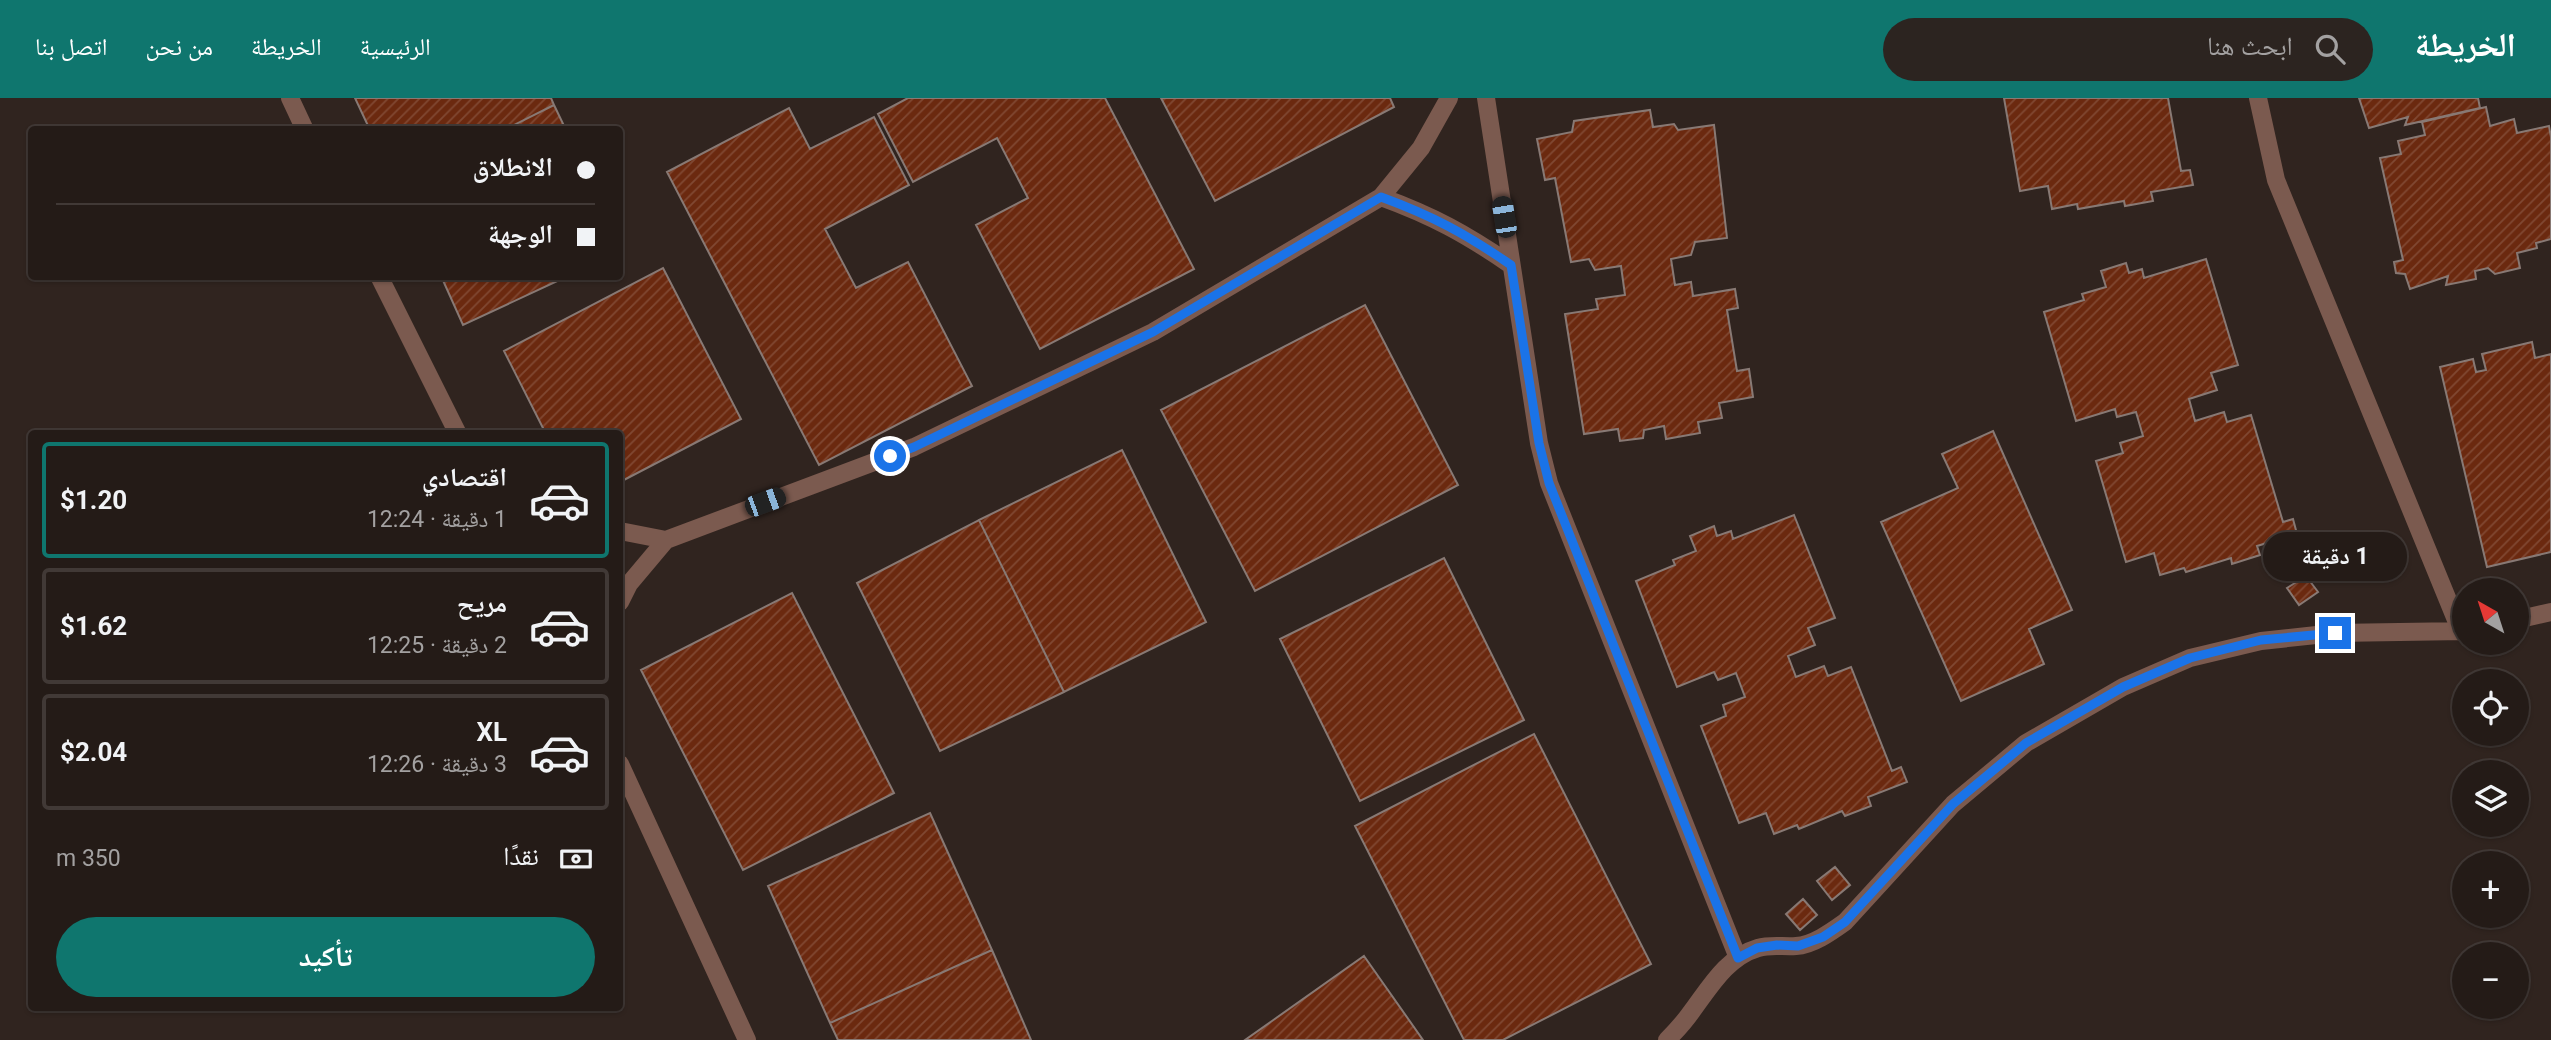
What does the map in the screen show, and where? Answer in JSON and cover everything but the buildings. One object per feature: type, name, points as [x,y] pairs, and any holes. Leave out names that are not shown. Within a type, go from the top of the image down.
[{"type":"street","points":[[290,98],[303,126]]},
{"type":"street","points":[[623,595],[629,584],[666,540],[914,447],[1153,332],[1381,197],[1421,148],[1449,98]]},
{"type":"street","points":[[1486,98],[1539,443],[1549,483],[1738,958]]},
{"type":"street","points":[[2258,98],[2276,180],[2452,608]]},
{"type":"street","points":[[1381,197],[1429,215],[1472,237],[1511,265]]},
{"type":"street","points":[[381,280],[455,430]]},
{"type":"street","points":[[623,532],[666,540]]},
{"type":"street","points":[[2529,617],[2551,612]]},
{"type":"street","points":[[1667,1040],[1713,982],[1738,958],[1757,948],[1798,946],[1823,937],[1845,922],[1953,804],[2026,743],[2123,687],[2190,658],[2261,640],[2335,633],[2452,632]]},
{"type":"street","points":[[623,771],[747,1040]]},
{"type":"route","points":[[890,456],[1153,332],[1381,197],[1429,215],[1472,237],[1511,265],[1539,443],[1549,483],[1738,958],[1757,948],[1798,946],[1823,937],[1845,922],[1953,804],[2026,743],[2123,687],[2190,658],[2261,640],[2335,633]]}]
